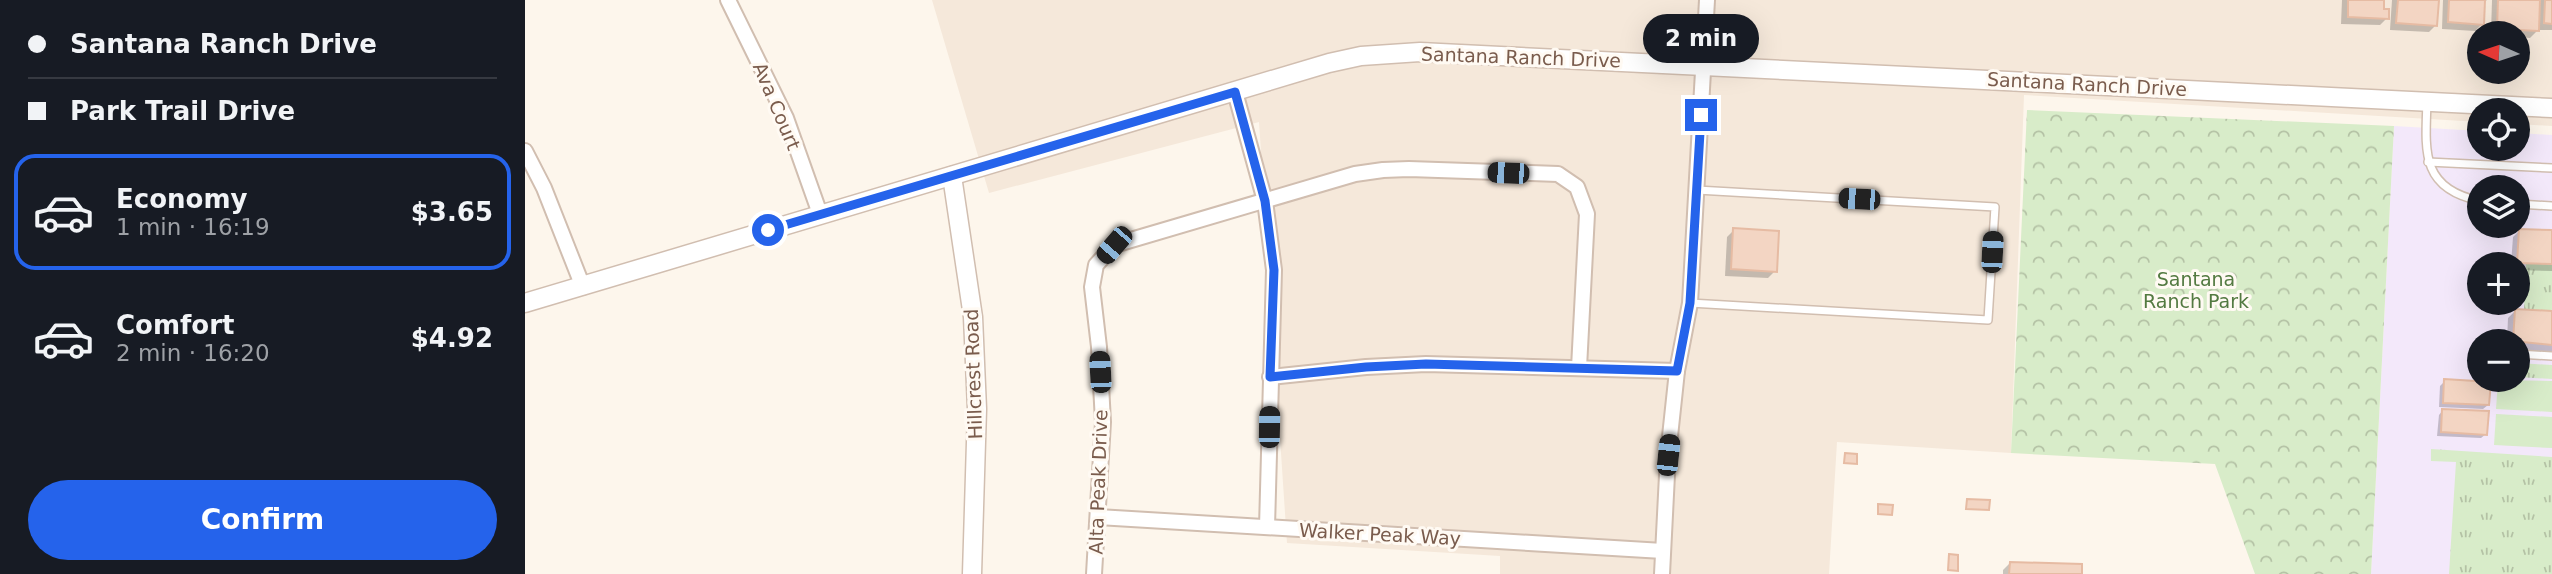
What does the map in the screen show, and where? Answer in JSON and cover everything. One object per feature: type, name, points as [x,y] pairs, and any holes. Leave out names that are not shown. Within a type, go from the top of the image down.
[{"type":"street","name":"Ava Court","points":[[728,0],[786,118],[820,214]]},
{"type":"street","points":[[1662,574],[1668,455],[1677,371],[1690,303],[1707,0]]},
{"type":"street","name":"Santana Ranch Drive","points":[[525,303],[1329,63],[1394,53],[1703,65],[2552,108]]},
{"type":"street","points":[[1235,92],[1265,201],[1274,270],[1267,527]]},
{"type":"street","points":[[525,151],[544,188],[583,287]]},
{"type":"street","points":[[1265,201],[1355,174],[1383,170],[1558,174],[1577,187],[1587,214],[1579,368]]},
{"type":"street","name":"Hillcrest Road","points":[[952,176],[973,317],[977,409],[972,574]]},
{"type":"street","name":"Alta Peak Drive","points":[[1094,574],[1103,422],[1099,347],[1092,287],[1096,265],[1114,245],[1265,201]]},
{"type":"street","points":[[1270,377],[1426,364],[1677,371]]},
{"type":"street","name":"Walker Peak Way","points":[[1098,517],[1663,551]]},
{"type":"lane","points":[[2427,102],[2425,150],[2428,162],[2436,179],[2451,191],[2467,197]]},
{"type":"lane","points":[[2428,162],[2552,168]]},
{"type":"lane","points":[[1690,303],[1988,320],[1995,207],[1696,190]]},
{"type":"lane","points":[[2530,205],[2552,206]]},
{"type":"lane","points":[[2530,355],[2552,356]]},
{"type":"shaded area","points":[[932,0],[2552,0],[2552,126],[2530,125],[2530,98],[2467,98],[2467,121],[2024,95],[2011,453],[1837,442],[1829,574],[1500,574],[1500,556],[1287,543],[1259,122],[989,193]]},
{"type":"shaded area","points":[[2394,126],[2467,130],[2467,161],[2530,161],[2530,134],[2552,135],[2552,574],[2371,574]]},
{"type":"green space","name":"Santana Ranch Park","points":[[2027,110],[2394,126],[2371,574],[2255,574],[2215,464],[2011,453]]},
{"type":"green space","points":[[2530,263],[2552,264],[2552,311],[2530,310]]},
{"type":"green space","points":[[2530,364],[2552,365],[2552,379],[2530,378]]},
{"type":"green space","points":[[2530,381],[2552,381],[2552,412],[2496,409],[2497,392],[2530,392]]},
{"type":"green space","points":[[2496,414],[2552,417],[2552,448],[2494,445]]},
{"type":"green space","points":[[2431,449],[2552,457],[2552,574],[2449,574],[2456,462],[2431,461]]},
{"type":"building","points":[[2348,0],[2384,0],[2384,9],[2389,9],[2389,19],[2348,17]]},
{"type":"building","points":[[2398,0],[2439,0],[2437,26],[2396,23]]},
{"type":"building","points":[[2449,0],[2485,0],[2484,21],[2467,21],[2467,24],[2448,22]]},
{"type":"building","points":[[2498,0],[2540,0],[2539,31],[2531,31],[2531,21],[2497,21]]},
{"type":"building","points":[[2545,0],[2552,0],[2552,24],[2544,23]]},
{"type":"building","points":[[1733,228],[1779,231],[1777,272],[1731,269]]},
{"type":"building","points":[[2530,229],[2552,230],[2552,264],[2530,263],[2530,252],[2518,252],[2518,238],[2530,238]]},
{"type":"building","points":[[2530,310],[2552,311],[2552,345],[2530,343],[2530,329],[2514,329],[2515,315],[2530,315]]},
{"type":"building","points":[[2444,379],[2467,380],[2467,392],[2490,392],[2489,405],[2443,403]]},
{"type":"building","points":[[2442,409],[2489,411],[2487,435],[2441,432]]},
{"type":"building","points":[[1845,453],[1857,454],[1857,464],[1844,463]]},
{"type":"building","points":[[1967,499],[1990,500],[1989,510],[1966,509]]},
{"type":"building","points":[[1878,504],[1893,505],[1892,515],[1878,514]]},
{"type":"building","points":[[1949,554],[1958,555],[1958,571],[1948,570]]},
{"type":"building","points":[[2010,562],[2082,564],[2082,574],[2009,574]]},
{"type":"route","points":[[768,230],[1235,92],[1265,201],[1274,270],[1270,377],[1426,364],[1677,371],[1690,303],[1701,115]]}]
